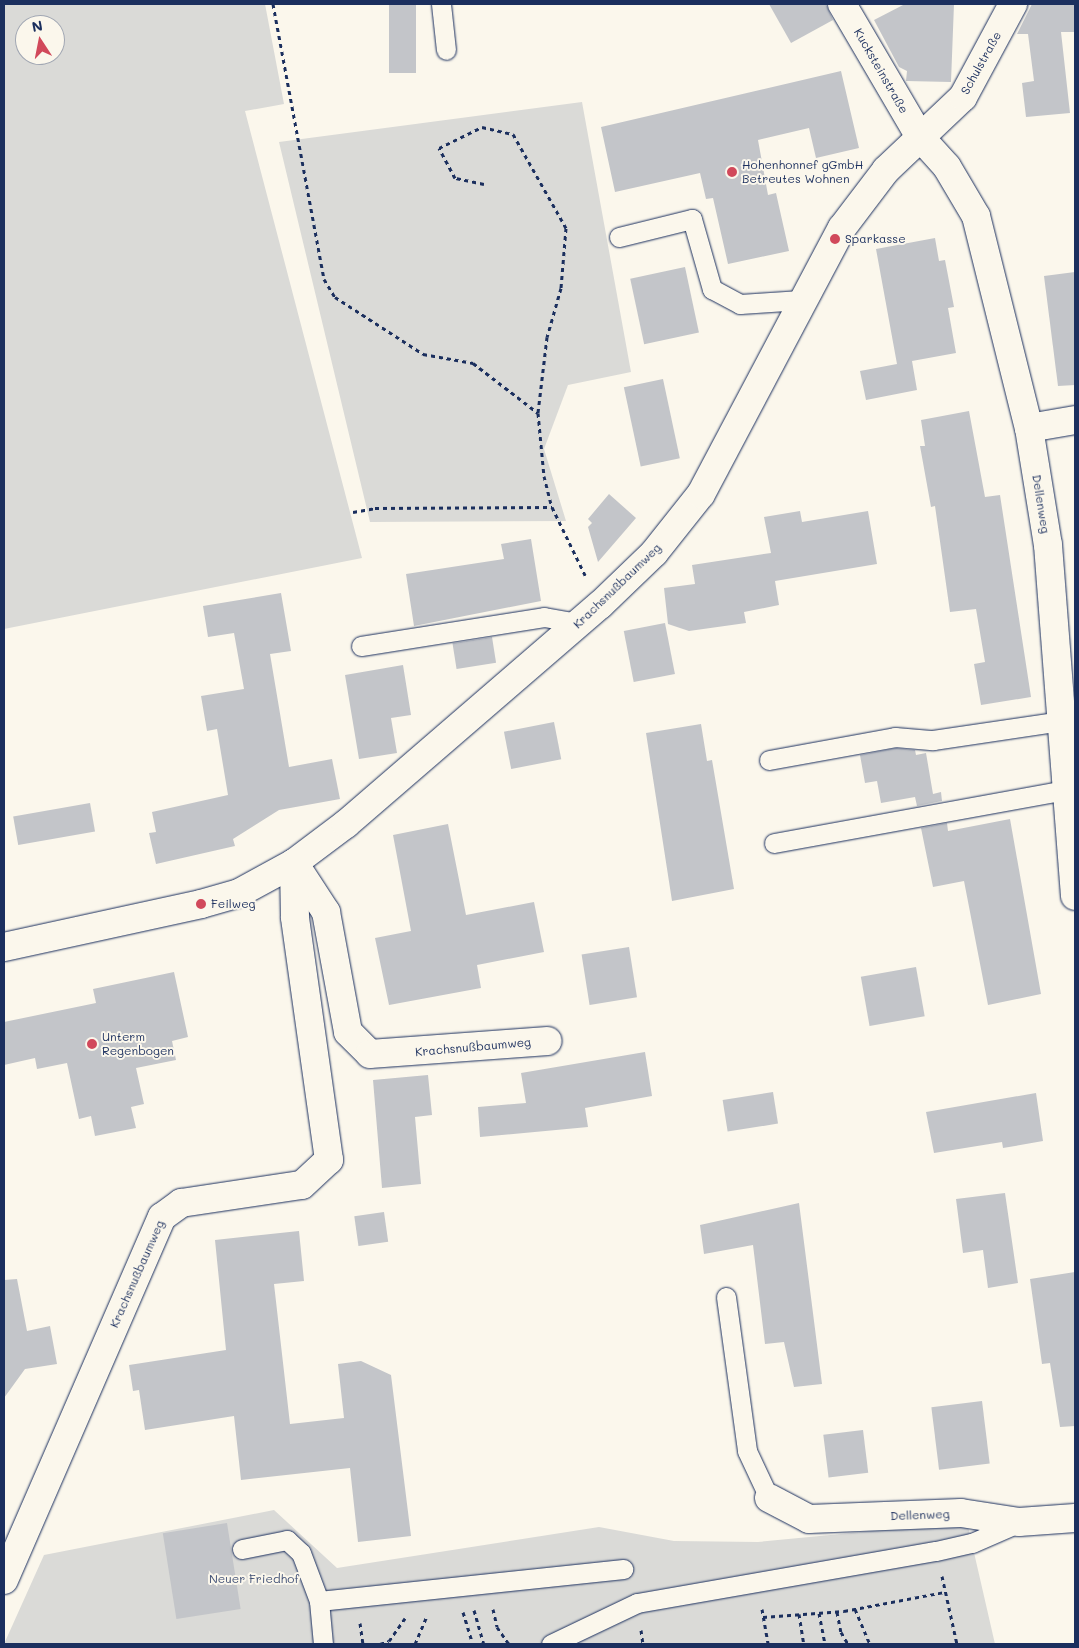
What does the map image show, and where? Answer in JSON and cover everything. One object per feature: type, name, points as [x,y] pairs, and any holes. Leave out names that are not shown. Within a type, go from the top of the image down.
[{"type":"street","name":"Kucksteinstraße","points":[[842,4],[920,137]]},
{"type":"street","name":"Schulstraße","points":[[920,137],[963,97],[1013,4]]},
{"type":"street","name":"Krachsnußbaumweg","points":[[294,863],[346,824],[590,614],[654,553],[700,494],[782,346],[801,300],[842,228],[886,170],[920,137]]},
{"type":"street","name":"Dellenweg","points":[[920,137],[947,167],[976,216],[1029,428],[1048,545],[1075,896]]},
{"type":"street","points":[[1029,428],[1075,420]]},
{"type":"street","name":"Krachsnußbaumweg","points":[[294,863],[326,912],[348,1032],[370,1054],[548,1041]]},
{"type":"street","name":"Krachsnußbaumweg","points":[[4,1580],[162,1216],[181,1203],[302,1185],[329,1160],[295,917],[294,863]]},
{"type":"street","points":[[4,947],[201,904],[239,893],[294,863]]},
{"type":"street","name":"Dellenweg","points":[[770,1498],[809,1520],[961,1513],[1019,1522],[1075,1518]]},
{"type":"lane","points":[[440,4],[446,50]]},
{"type":"lane","points":[[619,237],[692,219],[712,288],[740,304],[801,300]]},
{"type":"lane","points":[[361,646],[544,617],[590,614]]},
{"type":"lane","points":[[770,760],[894,737],[933,740],[1061,721]]},
{"type":"lane","points":[[774,843],[1066,790]]},
{"type":"lane","points":[[726,1297],[747,1451],[770,1498]]},
{"type":"lane","points":[[551,1644],[637,1603],[936,1551],[972,1543],[1019,1522]]},
{"type":"lane","points":[[242,1549],[286,1540],[301,1553],[319,1601],[323,1644]]},
{"type":"lane","points":[[319,1601],[496,1580],[623,1569]]},
{"type":"path","points":[[273,4],[324,279],[335,297],[423,354],[473,363],[538,413]]},
{"type":"path","points":[[484,184],[456,178],[439,148],[482,127],[513,134],[566,228],[560,288],[546,336],[538,413],[544,476],[552,507],[590,614]]},
{"type":"path","points":[[353,512],[375,508],[552,507]]},
{"type":"path","points":[[936,1551],[957,1644]]},
{"type":"path","points":[[496,1580],[492,1604],[496,1627],[509,1644]]},
{"type":"path","points":[[758,1581],[768,1644]]},
{"type":"path","points":[[763,1617],[837,1612],[945,1592]]},
{"type":"path","points":[[854,1609],[870,1644]]},
{"type":"path","points":[[837,1612],[841,1632],[848,1644]]},
{"type":"path","points":[[819,1613],[825,1644]]},
{"type":"path","points":[[799,1614],[804,1644]]},
{"type":"green space","points":[[4,4],[265,4],[284,104],[245,111],[362,558],[4,629]]},
{"type":"green space","points":[[582,102],[631,372],[568,385],[544,449],[566,521],[370,522],[279,142]]},
{"type":"green space","name":"Neuer Friedhof","points":[[274,1510],[337,1568],[599,1527],[674,1541],[758,1542],[967,1522],[995,1644],[4,1644],[44,1555]]},
{"type":"building","points":[[389,4],[416,4],[416,73],[389,73]]},
{"type":"building","points":[[769,4],[826,4],[833,20],[791,43]]},
{"type":"building","points":[[905,4],[954,4],[951,82],[906,81],[907,71],[899,67],[874,20]]},
{"type":"building","points":[[1032,4],[1075,4],[1075,32],[1061,32],[1070,113],[1026,117],[1022,83],[1034,81],[1028,34],[1017,34]]},
{"type":"building","points":[[841,71],[859,148],[816,158],[809,128],[758,140],[768,195],[776,193],[789,251],[728,264],[713,198],[706,199],[700,173],[615,192],[601,127]]},
{"type":"building","points":[[935,238],[939,261],[945,260],[954,307],[948,308],[956,353],[912,361],[917,390],[866,400],[860,371],[897,364],[876,249]]},
{"type":"building","points":[[685,267],[699,333],[644,344],[630,279]]},
{"type":"building","points":[[1075,272],[1075,385],[1058,386],[1044,276]]},
{"type":"building","points":[[663,379],[680,458],[641,467],[624,387]]},
{"type":"building","points":[[969,411],[985,497],[1000,495],[1031,697],[981,705],[974,664],[985,662],[976,609],[950,612],[935,506],[931,507],[920,446],[925,446],[921,420]]},
{"type":"building","points":[[609,494],[636,518],[598,562],[588,527],[592,523],[588,519]]},
{"type":"building","points":[[800,511],[802,522],[868,511],[877,564],[775,581],[779,605],[744,612],[746,623],[689,631],[668,624],[664,588],[695,584],[692,565],[771,553],[764,517]]},
{"type":"building","points":[[531,539],[541,601],[414,626],[406,574],[504,559],[501,544]]},
{"type":"building","points":[[281,593],[291,651],[270,654],[289,767],[332,759],[340,799],[279,810],[233,839],[235,846],[156,864],[149,833],[156,832],[152,812],[228,795],[217,729],[207,731],[201,696],[244,689],[234,633],[208,637],[203,606]]},
{"type":"building","points":[[665,623],[675,674],[634,682],[624,631]]},
{"type":"building","points":[[492,637],[496,663],[457,669],[452,643]]},
{"type":"building","points":[[403,665],[411,715],[391,718],[397,753],[359,759],[345,675]]},
{"type":"building","points":[[554,722],[561,759],[511,769],[504,732]]},
{"type":"building","points":[[701,724],[707,761],[712,760],[734,889],[672,901],[646,733]]},
{"type":"building","points":[[896,748],[915,750],[916,755],[926,753],[933,794],[941,792],[942,801],[917,806],[915,797],[881,803],[877,781],[865,783],[860,755]]},
{"type":"building","points":[[90,803],[95,832],[18,845],[13,817]]},
{"type":"building","points":[[1010,819],[1041,994],[988,1005],[964,881],[933,887],[921,828],[947,823],[948,831]]},
{"type":"building","points":[[448,824],[466,915],[534,902],[544,952],[477,965],[481,988],[389,1005],[375,938],[411,931],[393,835]]},
{"type":"building","points":[[629,947],[637,997],[590,1005],[582,955]]},
{"type":"building","points":[[916,967],[925,1016],[870,1026],[861,977]]},
{"type":"building","points":[[174,972],[188,1037],[172,1041],[176,1060],[136,1068],[144,1104],[131,1107],[136,1128],[95,1136],[91,1116],[79,1119],[67,1063],[37,1069],[35,1058],[4,1065],[4,1022],[96,1003],[93,989]]},
{"type":"building","points":[[645,1052],[652,1096],[585,1108],[588,1127],[480,1137],[478,1107],[526,1103],[521,1073]]},
{"type":"building","points":[[428,1075],[432,1115],[415,1117],[421,1184],[382,1188],[373,1080]]},
{"type":"building","points":[[773,1092],[778,1124],[728,1132],[723,1100]]},
{"type":"building","points":[[1036,1093],[1043,1141],[1003,1148],[1002,1142],[934,1153],[926,1112]]},
{"type":"building","points":[[1005,1193],[1018,1283],[988,1288],[983,1250],[963,1253],[956,1199]]},
{"type":"building","points":[[799,1203],[822,1384],[794,1387],[784,1342],[765,1344],[753,1245],[704,1254],[700,1225]]},
{"type":"building","points":[[384,1212],[388,1242],[358,1246],[354,1216]]},
{"type":"building","points":[[299,1231],[304,1281],[274,1284],[290,1424],[344,1418],[338,1364],[361,1361],[391,1375],[411,1536],[358,1542],[350,1468],[241,1480],[234,1416],[145,1430],[139,1390],[133,1391],[129,1365],[226,1350],[215,1240]]},
{"type":"building","points":[[1075,1272],[1075,1426],[1060,1427],[1050,1363],[1042,1364],[1030,1279]]},
{"type":"building","points":[[17,1279],[27,1331],[50,1326],[57,1364],[25,1369],[4,1398],[4,1280]]},
{"type":"building","points":[[982,1401],[990,1464],[939,1470],[931,1407]]},
{"type":"building","points":[[863,1430],[868,1473],[829,1478],[823,1435]]},
{"type":"building","points":[[227,1523],[241,1609],[176,1619],[163,1533]]},
{"type":"place","name":"Hohenhonnef gGmbH Betreutes Wohnen","points":[[732,172]]},
{"type":"place","name":"Sparkasse","points":[[835,239]]},
{"type":"place","name":"Feilweg","points":[[201,904]]},
{"type":"place","name":"Unterm Regenbogen","points":[[92,1044]]}]
